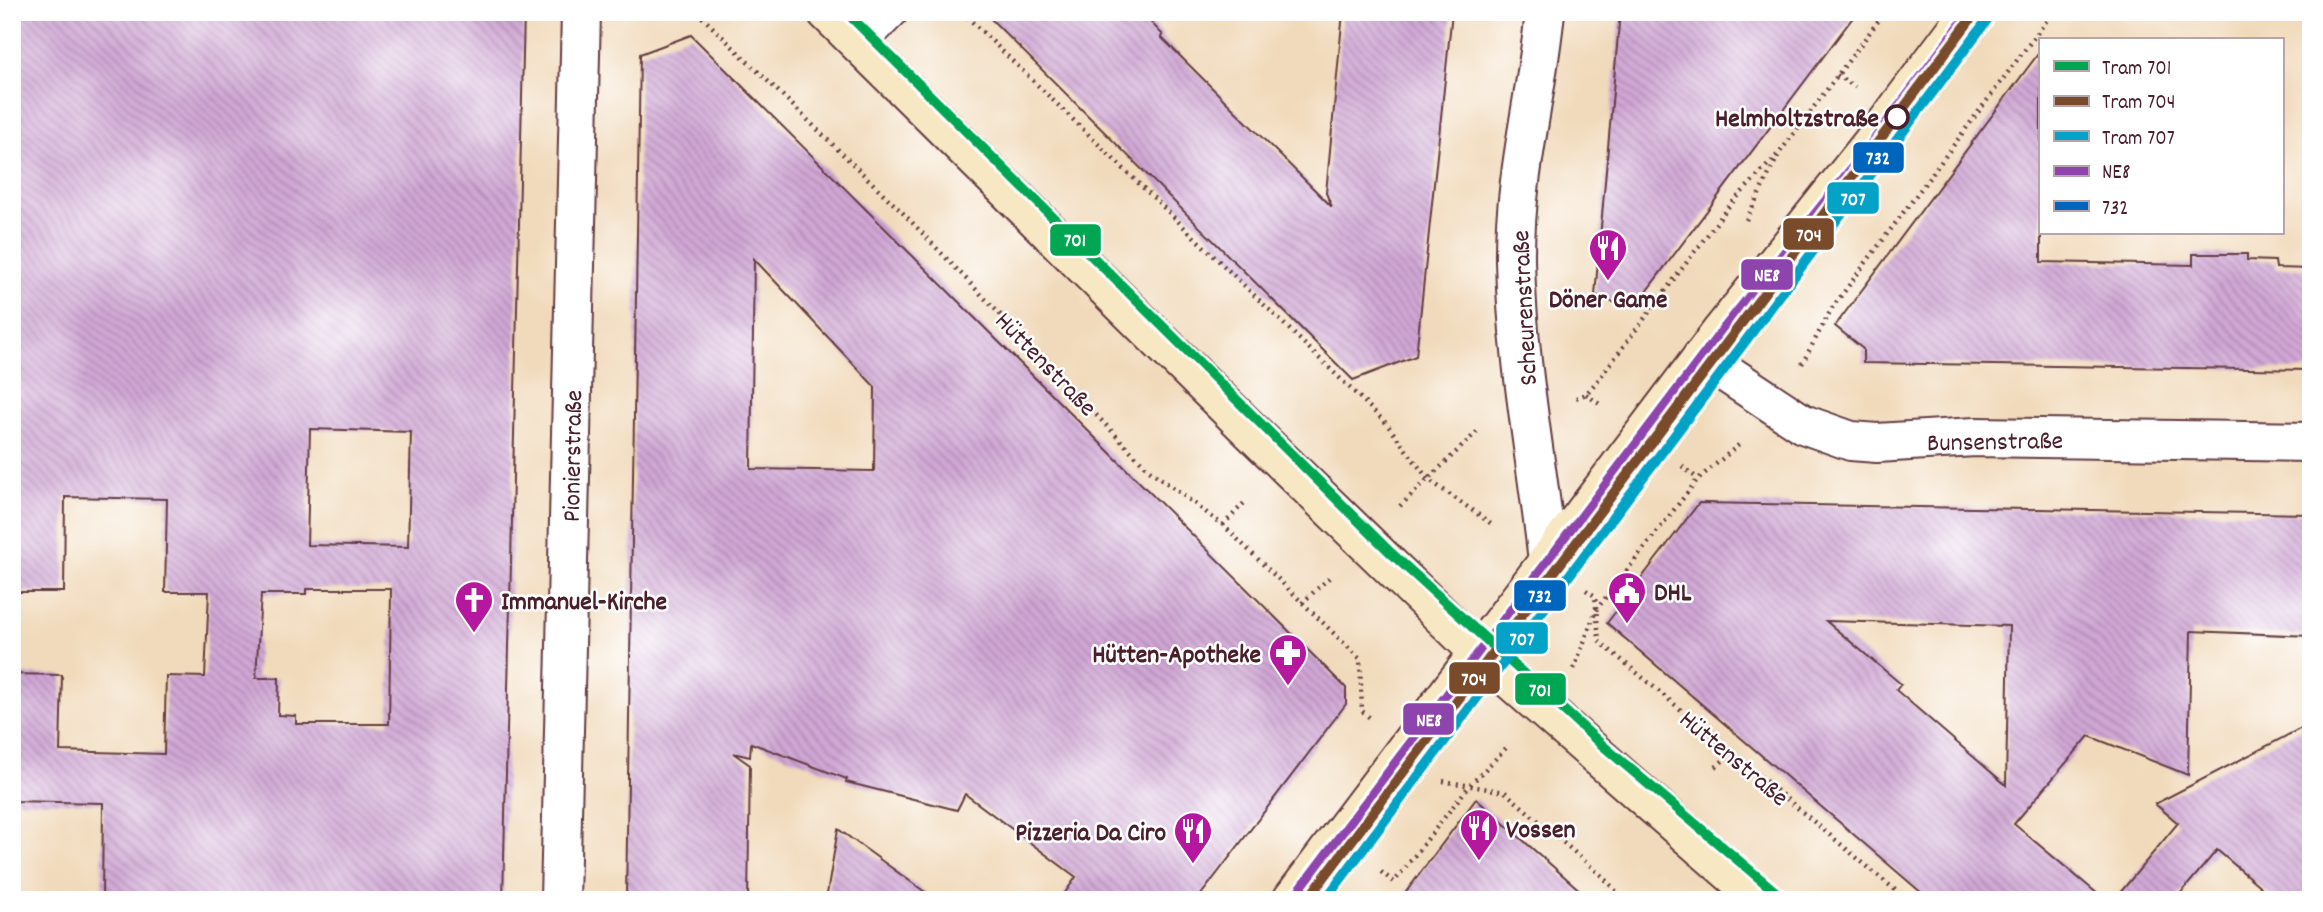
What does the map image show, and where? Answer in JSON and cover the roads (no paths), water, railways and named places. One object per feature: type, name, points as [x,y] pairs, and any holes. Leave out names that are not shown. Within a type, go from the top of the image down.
[{"type":"main road","points":[[827,12],[1481,654],[1762,900]]},
{"type":"main road","points":[[1292,900],[1481,654],[1702,357],[1970,12]]},
{"type":"street","name":"Pionierstraße","points":[[561,900],[581,12]]},
{"type":"street","name":"Scheurenstraße","points":[[1545,12],[1522,158],[1515,259],[1523,372],[1548,561]]},
{"type":"street","name":"Bunsenstraße","points":[[1702,357],[1803,424],[1851,441],[1877,443],[1975,437],[2311,442]]},
{"type":"lane","points":[[860,45],[894,12]]},
{"type":"tram line","name":"701","points":[[846,12],[1391,553],[1601,744],[1785,900]]},
{"type":"tram line","name":"704","points":[[1307,900],[1976,12]]},
{"type":"tram line","name":"707","points":[[1325,900],[1987,20]]},
{"type":"place","name":"Helmholtzstraße","points":[[1897,117]]},
{"type":"place","name":"Döner Game","points":[[1608,282]]},
{"type":"place","name":"DHL","points":[[1627,625]]},
{"type":"place","name":"Immanuel-Kirche","points":[[474,634]]},
{"type":"place","name":"Hütten-Apotheke","points":[[1288,687]]},
{"type":"place","name":"Vossen","points":[[1479,862]]},
{"type":"place","name":"Pizzeria Da Ciro","points":[[1193,865]]}]
